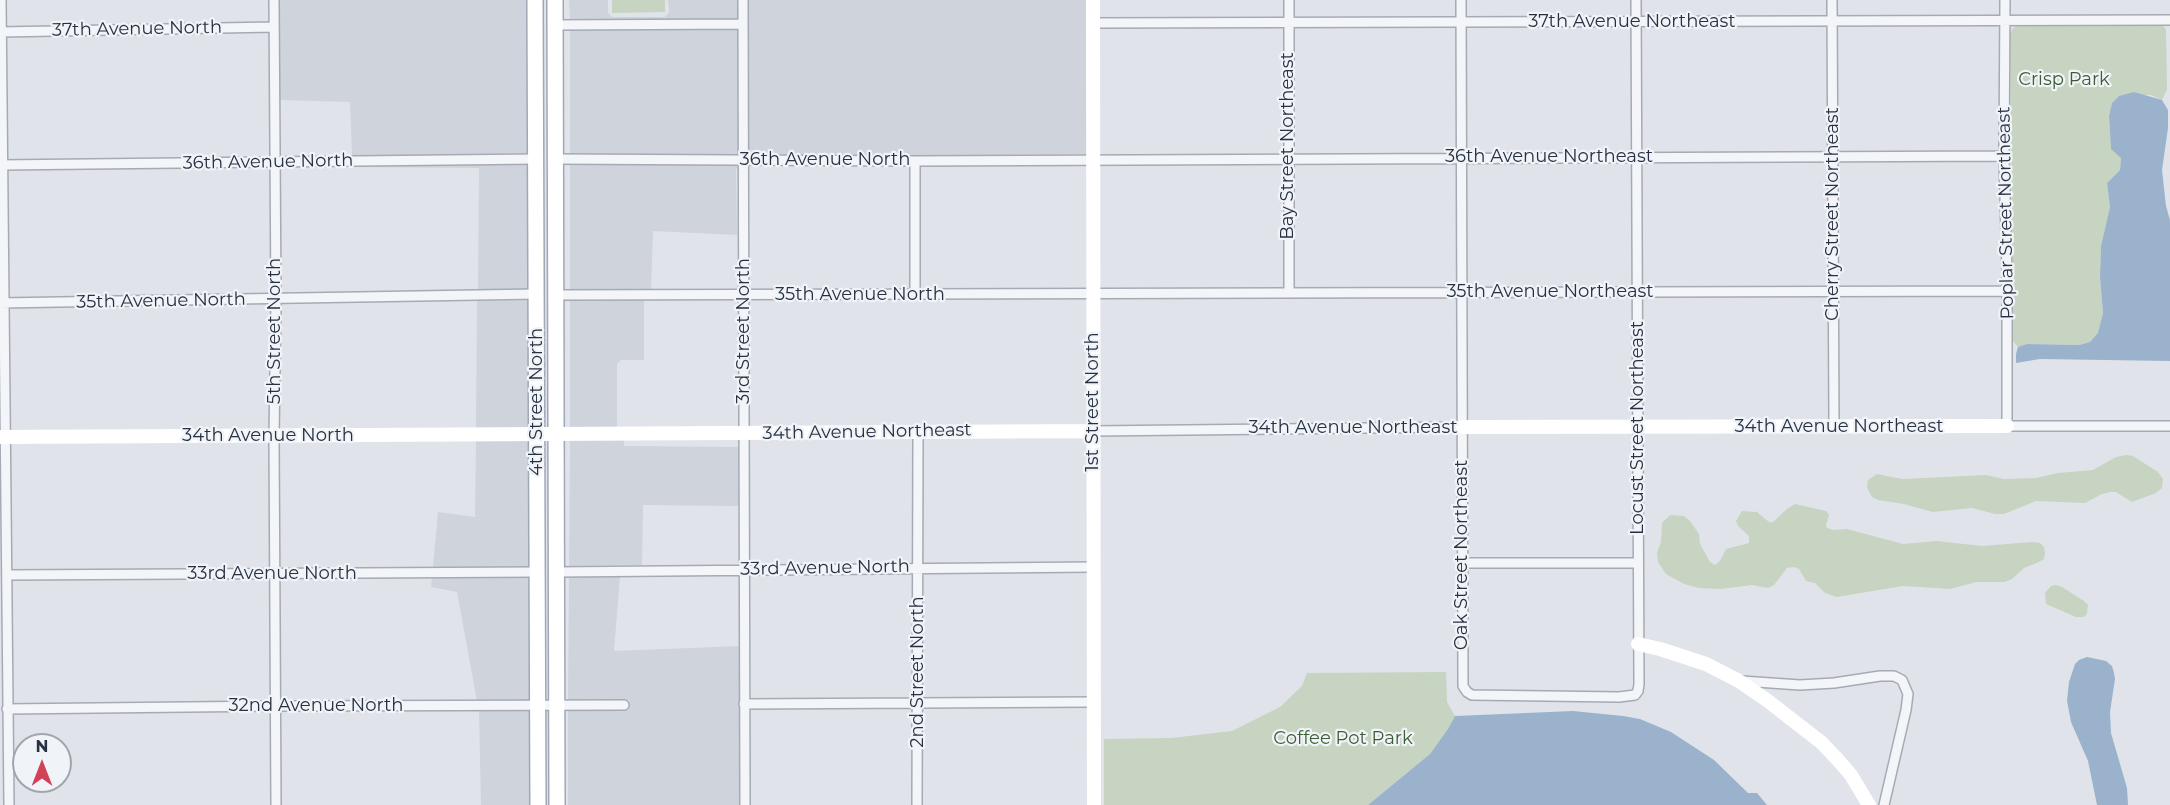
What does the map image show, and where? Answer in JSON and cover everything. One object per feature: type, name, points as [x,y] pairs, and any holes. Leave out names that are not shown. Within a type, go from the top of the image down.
[{"type":"main road","name":"4th Street North","points":[[535,0],[538,805]]},
{"type":"main road","name":"4th Street North","points":[[555,0],[557,805]]},
{"type":"main road","points":[[535,25],[543,27],[547,32],[548,95],[551,102],[556,104]]},
{"type":"main road","points":[[536,159],[543,168],[546,182],[547,285],[556,295]]},
{"type":"main road","points":[[537,572],[547,579],[548,622],[557,637]]},
{"type":"main road","points":[[538,773],[547,785],[548,805]]},
{"type":"street","points":[[1,0],[3,563],[7,576],[4,655],[8,710],[4,751],[9,805]]},
{"type":"street","name":"5th Street North","points":[[274,0],[276,805]]},
{"type":"street","name":"3rd Street North","points":[[743,0],[745,805]]},
{"type":"street","name":"1st Street North","points":[[1093,0],[1094,805]]},
{"type":"street","name":"Bay Street Northeast","points":[[1289,0],[1289,292]]},
{"type":"street","name":"Oak Street Northeast","points":[[1461,0],[1462,678],[1467,692],[1472,695],[1619,697]]},
{"type":"street","name":"Locust Street Northeast","points":[[1619,697],[1635,695],[1638,691],[1635,0]]},
{"type":"street","name":"Cherry Street Northeast","points":[[1832,0],[1834,427]]},
{"type":"street","name":"Poplar Street Northeast","points":[[2005,0],[2007,426]]},
{"type":"street","name":"37th Avenue Northeast","points":[[1093,23],[2170,20]]},
{"type":"street","points":[[555,25],[743,24]]},
{"type":"street","name":"37th Avenue North","points":[[1,32],[274,27]]},
{"type":"street","name":"36th Avenue Northeast","points":[[1094,159],[2004,156]]},
{"type":"street","name":"36th Avenue North","points":[[1,165],[536,159]]},
{"type":"street","name":"36th Avenue North","points":[[556,159],[915,161],[1094,159]]},
{"type":"street","points":[[915,161],[915,295]]},
{"type":"street","name":"35th Avenue Northeast","points":[[1092,293],[2007,291]]},
{"type":"street","name":"35th Avenue North","points":[[556,295],[1092,293]]},
{"type":"street","name":"35th Avenue North","points":[[2,303],[537,294]]},
{"type":"street","name":"34th Avenue Northeast","points":[[537,434],[2170,426]]},
{"type":"street","name":"2nd Street North","points":[[917,805],[918,432]]},
{"type":"street","name":"34th Avenue North","points":[[3,437],[537,434]]},
{"type":"street","points":[[1463,563],[1638,563]]},
{"type":"street","name":"33rd Avenue North","points":[[557,572],[1093,567]]},
{"type":"street","name":"33rd Avenue North","points":[[7,576],[537,572]]},
{"type":"street","points":[[1638,644],[1706,664],[1739,681],[1768,701],[1822,743],[1851,775],[1869,805]]},
{"type":"street","points":[[1739,681],[1800,685],[1834,683],[1880,676],[1894,676],[1902,680],[1908,694],[1906,710],[1884,805]]},
{"type":"street","points":[[744,704],[1093,702]]},
{"type":"street","name":"32nd Avenue North","points":[[8,710],[277,706],[624,705]]},
{"type":"shaded area","points":[[279,0],[526,0],[529,153],[352,156],[350,102],[279,100]]},
{"type":"shaded area","points":[[569,0],[608,0],[608,13],[612,17],[665,17],[669,12],[668,0],[738,0],[739,19],[570,19]]},
{"type":"shaded area","points":[[748,0],[1088,0],[1089,154],[915,156],[748,154]]},
{"type":"shaded area","points":[[739,29],[739,154],[570,154],[570,30]]},
{"type":"shaded area","points":[[529,164],[532,289],[478,290],[479,168],[353,167]]},
{"type":"shaded area","points":[[570,164],[739,165],[736,169],[737,235],[653,231],[651,290],[570,290]]},
{"type":"shaded area","points":[[532,300],[532,429],[476,429],[477,301]]},
{"type":"shaded area","points":[[570,300],[644,300],[644,360],[621,360],[617,364],[617,429],[570,429]]},
{"type":"shaded area","points":[[532,439],[532,567],[433,567],[438,512],[475,517],[476,440]]},
{"type":"shaded area","points":[[624,439],[624,446],[739,447],[739,506],[643,505],[642,565],[569,566],[570,440]]},
{"type":"shaded area","points":[[620,576],[614,651],[740,646],[740,805],[568,805],[568,711],[629,710],[629,700],[568,701],[569,577]]},
{"type":"shaded area","points":[[432,577],[532,577],[532,701],[477,701],[457,592],[431,587]]},
{"type":"shaded area","points":[[479,711],[532,711],[532,805],[481,805]]},
{"type":"green space","points":[[612,0],[665,0],[665,12],[612,13]]},
{"type":"green space","name":"Crisp Park","points":[[2018,26],[2163,26],[2166,29],[2167,89],[2162,100],[2151,95],[2119,96],[2112,103],[2109,116],[2111,149],[2121,157],[2120,170],[2107,183],[2110,207],[2101,246],[2100,277],[2103,313],[2098,334],[2090,342],[2079,345],[2027,344],[2018,347],[2013,341],[2010,34],[2013,28]]},
{"type":"green space","points":[[2133,456],[2158,472],[2163,479],[2162,488],[2156,493],[2132,502],[2116,492],[2111,492],[2085,503],[2036,501],[2004,514],[1995,514],[1972,508],[1933,512],[1878,500],[1872,497],[1867,488],[1868,480],[1877,474],[1902,479],[1986,475],[2004,479],[2036,478],[2058,473],[2093,470],[2116,457]]},
{"type":"green space","points":[[1795,504],[1826,511],[1829,515],[1827,528],[1833,530],[1847,529],[1903,544],[1937,541],[1982,546],[2040,543],[2044,547],[2044,559],[2024,568],[2005,582],[1976,582],[1950,589],[1903,586],[1837,597],[1825,593],[1815,583],[1806,581],[1799,569],[1794,567],[1787,568],[1774,585],[1768,588],[1752,585],[1721,589],[1699,588],[1684,584],[1666,574],[1658,562],[1657,553],[1661,542],[1662,523],[1670,515],[1684,516],[1690,521],[1699,534],[1700,544],[1710,562],[1715,565],[1720,561],[1726,549],[1749,543],[1749,536],[1736,521],[1742,511],[1757,512],[1769,522],[1773,522]]},
{"type":"green space","points":[[2056,585],[2088,605],[2087,614],[2084,617],[2076,617],[2046,604],[2045,593],[2051,586]]},
{"type":"green space","name":"Coffee Pot Park","points":[[1446,672],[1447,702],[1455,716],[1448,729],[1430,754],[1368,805],[1104,805],[1104,739],[1171,738],[1232,731],[1280,707],[1302,686],[1307,673]]},
{"type":"water","points":[[2134,92],[2162,100],[2168,110],[2162,170],[2170,220],[2170,361],[2040,359],[2016,363],[2018,347],[2027,344],[2079,345],[2090,342],[2098,333],[2103,313],[2100,277],[2101,246],[2110,207],[2107,183],[2120,170],[2121,158],[2111,149],[2109,116],[2112,103],[2119,96]]},
{"type":"water","points":[[2087,657],[2106,661],[2112,666],[2114,673],[2110,712],[2111,733],[2127,788],[2128,805],[2097,805],[2088,761],[2071,722],[2067,701],[2069,682],[2075,664]]},
{"type":"water","points":[[1573,711],[1640,719],[1671,732],[1714,760],[1748,793],[1757,793],[1767,805],[1368,805],[1430,754],[1455,716]]}]
